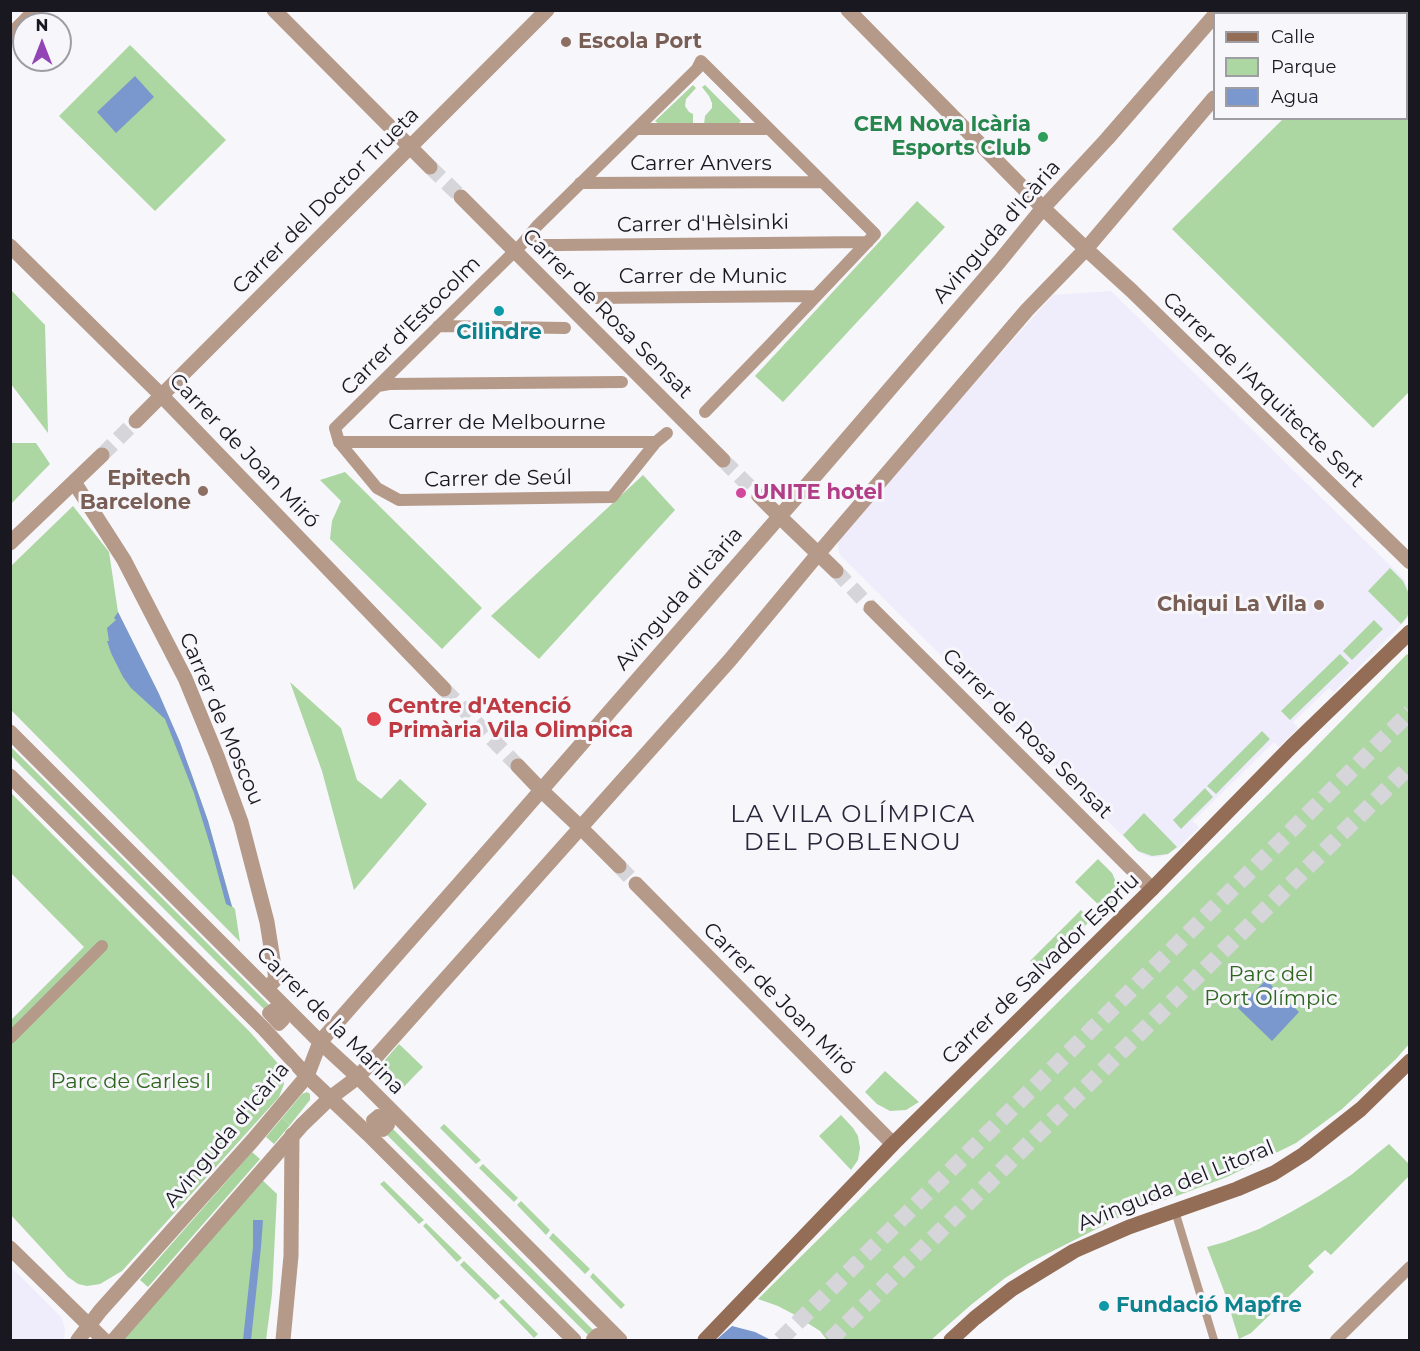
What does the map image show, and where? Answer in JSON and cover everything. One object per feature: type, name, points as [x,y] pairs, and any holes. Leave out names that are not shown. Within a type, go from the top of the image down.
[{"type":"main road","name":"Carrer de Salvador Espriu","points":[[705,1341],[893,1144],[1152,889],[1291,747],[1410,632]]},
{"type":"main road","name":"Avinguda del Litoral","points":[[951,1341],[975,1318],[1012,1289],[1064,1257],[1129,1227],[1274,1173],[1304,1154],[1361,1109],[1410,1060]]},
{"type":"street","points":[[10,36],[36,10]]},
{"type":"street","points":[[274,10],[430,167]]},
{"type":"street","name":"Carrer del Doctor Trueta","points":[[136,421],[547,10]]},
{"type":"street","points":[[848,10],[1043,208]]},
{"type":"street","name":"Avinguda d'Icària","points":[[78,1341],[89,1325],[307,1076],[320,1042],[879,401],[1043,208],[1213,18]]},
{"type":"street","name":"Carrer d'Estocolm","points":[[339,442],[335,428],[515,251],[580,183],[703,69],[769,129]]},
{"type":"street","points":[[114,1341],[292,1135],[330,1098],[358,1077],[730,660],[1027,310],[1086,249],[1213,100]]},
{"type":"street","points":[[636,129],[769,129],[875,234],[705,412]]},
{"type":"street","name":"Carrer Anvers","points":[[580,183],[823,182]]},
{"type":"street","name":"Carrer de Rosa Sensat","points":[[461,197],[723,460]]},
{"type":"street","name":"Carrer de l'Arquitecte Sert","points":[[1043,208],[1140,299],[1410,562]]},
{"type":"street","name":"Carrer d'Hèlsinki","points":[[538,245],[868,242]]},
{"type":"street","name":"Carrer de Joan Miró","points":[[10,246],[162,396],[444,689]]},
{"type":"street","name":"Carrer de Munic","points":[[591,297],[816,296]]},
{"type":"street","points":[[438,326],[566,328]]},
{"type":"street","points":[[378,386],[389,384],[622,382]]},
{"type":"street","points":[[656,442],[667,433]]},
{"type":"street","name":"Carrer de Seúl","points":[[339,442],[377,488],[399,500],[612,497],[656,442]]},
{"type":"street","name":"Carrer de Melbourne","points":[[339,442],[656,442]]},
{"type":"street","points":[[10,543],[102,454]]},
{"type":"street","name":"Carrer de Moscou","points":[[74,482],[124,560],[185,678],[217,756],[241,822],[267,922],[276,979],[267,988]]},
{"type":"street","points":[[759,496],[836,571]]},
{"type":"street","name":"Carrer de Rosa Sensat","points":[[871,608],[1152,889]]},
{"type":"street","name":"Carrer de la Marina","points":[[10,732],[620,1341]]},
{"type":"street","points":[[518,766],[619,866]]},
{"type":"street","points":[[10,776],[574,1341]]},
{"type":"street","name":"Carrer de Joan Miró","points":[[636,884],[893,1144]]},
{"type":"street","points":[[10,1038],[102,946]]},
{"type":"street","points":[[283,1341],[291,1256],[292,1135]]},
{"type":"street","points":[[10,1248],[104,1341]]},
{"type":"street","points":[[1336,1341],[1410,1268]]},
{"type":"street","points":[[593,1341],[592,1339],[597,1334],[603,1341]]},
{"type":"lane","points":[[1175,1210],[1214,1341]]},
{"type":"shaded area","points":[[1111,291],[1405,580],[1409,588],[1409,617],[1334,692],[1329,688],[1293,722],[1298,728],[1279,747],[1274,742],[1193,821],[1199,827],[1178,848],[1160,857],[1149,857],[1140,853],[842,557],[838,544],[840,534],[1053,295]]},
{"type":"shaded area","points":[[10,1266],[61,1317],[65,1328],[64,1340],[11,1340]]},
{"type":"green space","points":[[130,45],[226,140],[155,211],[59,116]]},
{"type":"green space","points":[[693,85],[696,88],[686,99],[685,106],[693,114],[693,125],[662,126],[655,121]]},
{"type":"green space","points":[[705,85],[741,121],[736,126],[704,125],[705,116],[712,108],[709,96],[702,87]]},
{"type":"green space","points":[[1408,106],[1410,108],[1409,392],[1373,428],[1172,229],[1282,120],[1408,120]]},
{"type":"green space","points":[[917,201],[945,227],[783,402],[755,376]]},
{"type":"green space","points":[[11,290],[45,325],[48,433],[11,384]]},
{"type":"green space","points":[[11,443],[36,443],[50,464],[11,504]]},
{"type":"green space","points":[[345,472],[482,608],[442,649],[330,539],[332,521],[341,501],[320,480]]},
{"type":"green space","points":[[643,475],[675,510],[539,659],[491,616]]},
{"type":"green space","points":[[73,506],[109,552],[118,612],[159,694],[191,772],[208,821],[232,906],[235,909],[240,942],[11,710],[11,566]]},
{"type":"green space","points":[[1390,568],[1403,581],[1409,594],[1409,612],[1401,624],[1368,591]]},
{"type":"green space","points":[[1374,620],[1383,629],[1352,660],[1343,651]]},
{"type":"green space","points":[[1340,654],[1349,663],[1290,720],[1281,711]]},
{"type":"green space","name":"Parc del Port Olímpic","points":[[1407,654],[1409,656],[1410,1043],[1396,1059],[1342,1109],[1296,1143],[1227,1177],[1128,1213],[1029,1263],[1005,1278],[931,1340],[827,1340],[820,1331],[795,1315],[758,1299],[1307,756]]},
{"type":"green space","points":[[290,682],[341,728],[357,780],[381,799],[400,779],[427,804],[354,890],[322,771]]},
{"type":"green space","points":[[1262,731],[1270,739],[1216,794],[1207,786]]},
{"type":"green space","points":[[10,746],[273,1009],[268,1013],[11,756]]},
{"type":"green space","points":[[1205,788],[1213,797],[1181,829],[1173,820]]},
{"type":"green space","name":"Parc de Carles I","points":[[10,792],[249,1031],[282,1068],[284,1084],[279,1097],[122,1271],[100,1284],[87,1286],[78,1284],[68,1277],[11,1215],[11,1020],[84,947],[11,873]]},
{"type":"green space","points":[[1144,813],[1177,847],[1168,854],[1152,856],[1138,851],[1123,835]]},
{"type":"green space","points":[[1098,859],[1112,873],[1116,882],[1117,900],[1109,915],[1075,882]]},
{"type":"green space","points":[[1081,910],[1091,920],[1040,970],[1030,961]]},
{"type":"green space","points":[[399,1044],[423,1067],[395,1096],[386,1086],[383,1072],[385,1060]]},
{"type":"green space","points":[[885,1071],[919,1102],[906,1110],[890,1111],[877,1104],[865,1092]]},
{"type":"green space","points":[[307,1092],[310,1094],[310,1100],[290,1125],[282,1118],[302,1094]]},
{"type":"green space","points":[[841,1115],[858,1136],[860,1148],[858,1160],[851,1170],[819,1136]]},
{"type":"green space","points":[[282,1118],[290,1125],[274,1144],[266,1137]]},
{"type":"green space","points":[[444,1124],[481,1160],[476,1164],[440,1128]]},
{"type":"green space","points":[[389,1125],[597,1334],[592,1339],[383,1131]]},
{"type":"green space","points":[[1389,1144],[1409,1164],[1409,1176],[1331,1255],[1325,1250],[1308,1266],[1314,1272],[1251,1333],[1239,1339],[1207,1247],[1259,1229],[1291,1212],[1351,1175]]},
{"type":"green space","points":[[252,1152],[260,1159],[148,1287],[140,1280]]},
{"type":"green space","points":[[483,1164],[518,1198],[514,1202],[479,1168]]},
{"type":"green space","points":[[258,1176],[277,1194],[272,1294],[266,1340],[114,1340]]},
{"type":"green space","points":[[384,1181],[424,1220],[419,1224],[380,1184]]},
{"type":"green space","points":[[521,1201],[550,1230],[546,1235],[517,1205]]},
{"type":"green space","points":[[426,1223],[462,1258],[457,1262],[423,1226]]},
{"type":"green space","points":[[553,1233],[590,1269],[585,1274],[549,1238]]},
{"type":"green space","points":[[464,1261],[500,1296],[495,1300],[460,1265]]},
{"type":"green space","points":[[593,1273],[625,1305],[621,1309],[590,1277]]},
{"type":"green space","points":[[503,1299],[538,1334],[534,1338],[499,1302]]},
{"type":"water","points":[[135,76],[154,97],[116,133],[97,112]]},
{"type":"water","points":[[118,612],[180,742],[208,821],[232,907],[226,904],[194,793],[165,719],[131,688],[111,653],[107,641],[109,641],[107,628],[116,620],[114,618]]},
{"type":"water","points":[[1266,980],[1299,1012],[1272,1041],[1238,1008]]},
{"type":"water","points":[[253,1220],[263,1220],[261,1247],[251,1340],[243,1340],[253,1247]]},
{"type":"water","points":[[732,1326],[755,1332],[771,1340],[716,1340]]},
{"type":"tunnel","points":[[430,167],[461,197]]},
{"type":"tunnel","points":[[102,455],[136,421]]},
{"type":"tunnel","points":[[723,460],[759,496]]},
{"type":"tunnel","points":[[836,571],[871,608]]},
{"type":"tunnel","points":[[444,689],[518,766]]},
{"type":"tunnel","points":[[780,1340],[1410,712]]},
{"type":"tunnel","points":[[830,1340],[1410,766]]},
{"type":"tunnel","points":[[619,866],[636,884]]},
{"type":"place","name":"Escola Port","points":[[566,42]]},
{"type":"place","name":"CEM Nova Icària Esports Club","points":[[1043,137]]},
{"type":"place","name":"Cilindre","points":[[499,311]]},
{"type":"place","name":"Epitech Barcelone","points":[[203,491]]},
{"type":"place","name":"UNITE hotel","points":[[741,493]]},
{"type":"place","name":"Chiqui La Vila","points":[[1319,605]]},
{"type":"place","name":"Centre d'Atenció Primària Vila Olimpica","points":[[374,719]]},
{"type":"place","name":"Fundació Mapfre","points":[[1104,1306]]},
{"type":"district","name":"LA VILA OLÍMPICA DEL POBLENOU","points":[[853,829]]}]
